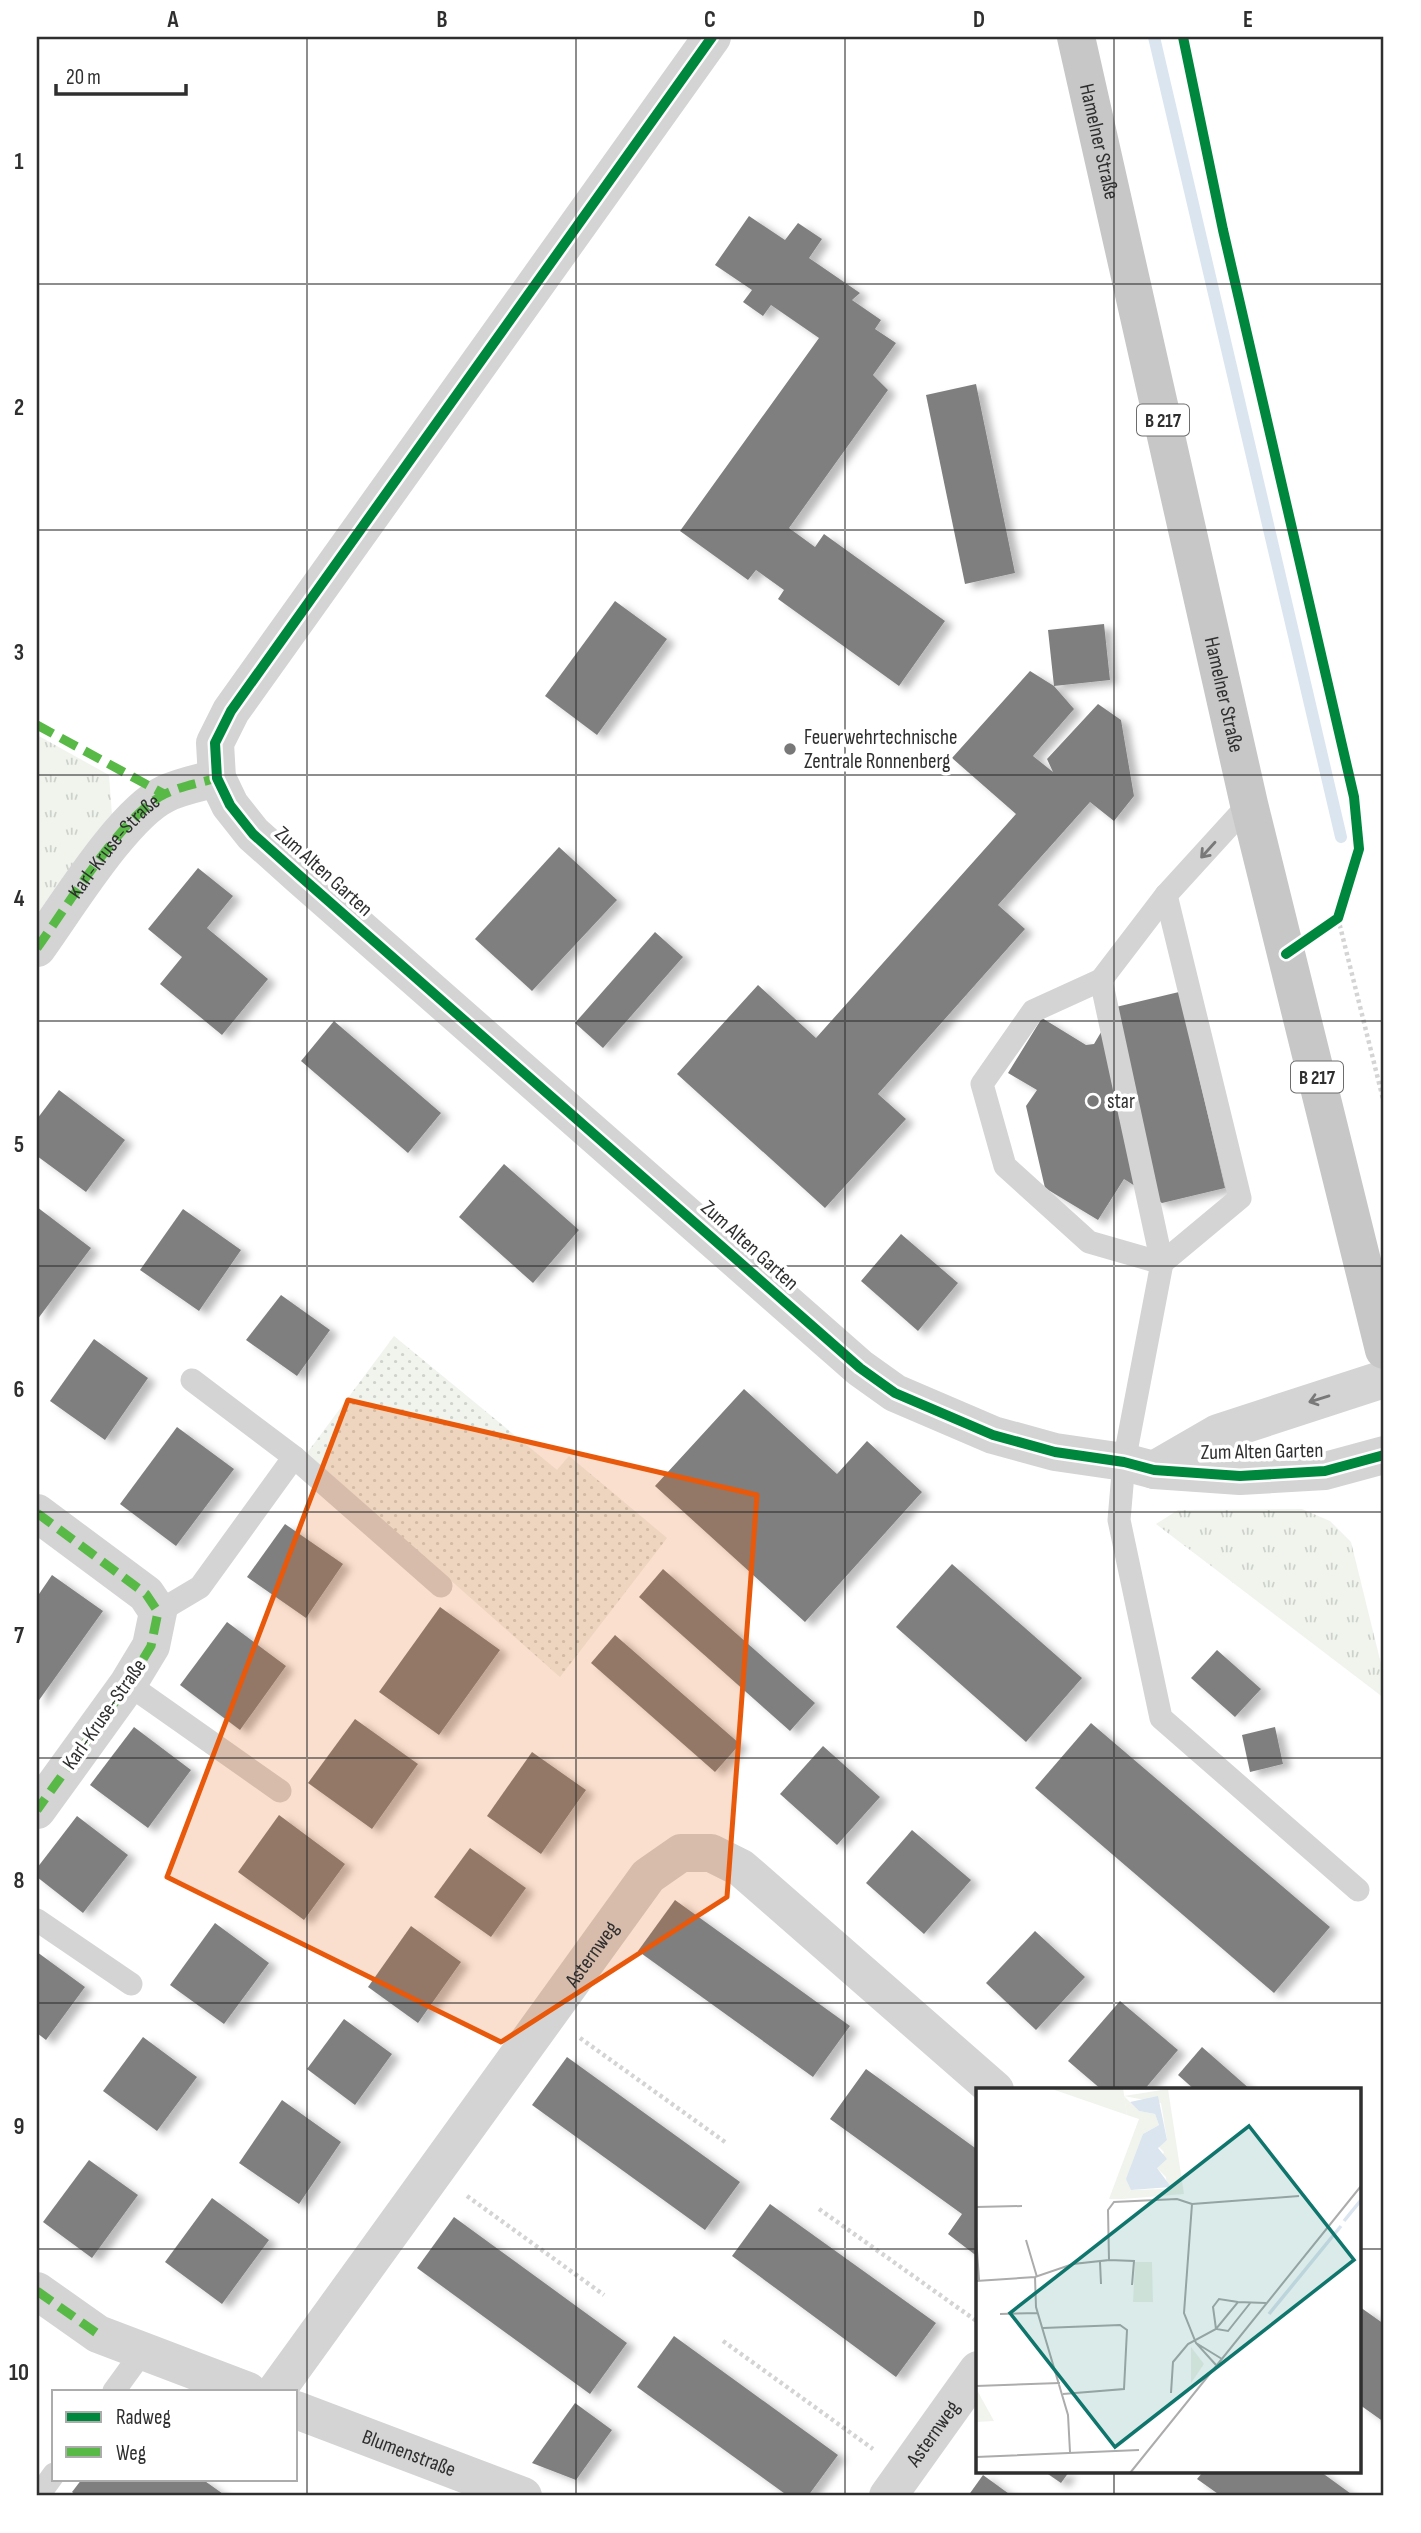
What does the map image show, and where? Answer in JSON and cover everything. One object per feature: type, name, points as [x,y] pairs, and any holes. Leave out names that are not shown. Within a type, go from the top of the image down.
[{"type":"main road","name":"Hamelner Straße","points":[[1076,37],[1250,804],[1384,1350]]},
{"type":"street","points":[[217,778],[215,743],[231,711],[712,37]]},
{"type":"street","name":"Karl-Kruse-Straße","points":[[37,947],[109,847],[139,813],[164,794],[217,778]]},
{"type":"street","name":"Zum Alten Garten","points":[[217,778],[230,805],[263,842],[860,1368],[895,1393],[993,1436],[1055,1452],[1139,1466],[1240,1476],[1325,1471],[1384,1455]]},
{"type":"street","name":"Zum Alten Garten","points":[[1139,1466],[1218,1433],[1384,1378]]},
{"type":"street","points":[[37,1513],[146,1594],[158,1612]]},
{"type":"street","name":"Karl-Kruse-Straße","points":[[37,1810],[128,1684],[151,1646],[158,1612]]},
{"type":"street","name":"Asternweg","points":[[277,2390],[648,1876],[681,1853],[711,1853],[741,1868],[993,2088]]},
{"type":"street","points":[[37,2291],[98,2334],[245,2390]]},
{"type":"street","name":"Asternweg","points":[[897,2484],[976,2373]]},
{"type":"street","name":"Blumenstraße","points":[[298,2411],[523,2496]]},
{"type":"lane","points":[[1162,1263],[1089,1242],[1005,1166],[982,1084],[1033,1011],[1101,980],[1166,895],[1250,804]]},
{"type":"lane","points":[[1162,1263],[1240,1198],[1166,895]]},
{"type":"lane","points":[[1101,980],[1162,1263],[1139,1466],[1119,1520],[1161,1718],[1359,1890]]},
{"type":"lane","points":[[192,1380],[294,1458],[441,1586]]},
{"type":"lane","points":[[158,1612],[200,1587],[294,1458]]},
{"type":"lane","points":[[128,1684],[280,1791]]},
{"type":"lane","points":[[37,1920],[131,1984]]},
{"type":"lane","points":[[115,2390],[143,2351]]},
{"type":"lane","points":[[38,2496],[52,2477]]},
{"type":"path","points":[[1286,954],[1338,918],[1384,1103]]},
{"type":"path","points":[[548,2015],[725,2142]]},
{"type":"path","points":[[435,2174],[604,2295]]},
{"type":"path","points":[[819,2209],[976,2321]]},
{"type":"path","points":[[723,2341],[897,2484]]},
{"type":"highlighted area","points":[[348,1400],[757,1495],[727,1897],[501,2042],[167,1877]]},
{"type":"green space","points":[[37,735],[109,775],[112,815],[37,920]]},
{"type":"green space","points":[[394,1336],[557,1470],[569,1456],[667,1538],[560,1677],[307,1453]]},
{"type":"green space","points":[[1302,1509],[1330,1521],[1351,1542],[1384,1676],[1384,1698],[1156,1524],[1178,1510]]},
{"type":"building","points":[[749,216],[785,240],[798,223],[822,239],[809,258],[860,293],[852,300],[881,320],[875,329],[896,343],[873,375],[888,390],[789,528],[815,547],[824,534],[945,621],[899,686],[778,599],[784,590],[756,570],[748,580],[680,531],[819,338],[771,305],[763,316],[743,302],[752,290],[715,265]]},
{"type":"building","points":[[976,384],[1015,573],[965,584],[926,395]]},
{"type":"building","points":[[615,601],[667,639],[597,735],[545,696]]},
{"type":"building","points":[[1104,624],[1110,680],[1054,686],[1048,630]]},
{"type":"building","points":[[1030,671],[1054,686],[1074,709],[1033,756],[1053,772],[1047,759],[1098,704],[1121,720],[1134,796],[1114,821],[1090,802],[998,905],[1025,929],[878,1094],[906,1119],[825,1208],[677,1074],[758,985],[816,1038],[1016,814],[952,758]]},
{"type":"building","points":[[559,847],[617,900],[532,991],[475,939]]},
{"type":"building","points":[[198,868],[233,896],[207,928],[268,979],[222,1035],[160,984],[182,957],[148,929]]},
{"type":"building","points":[[655,932],[683,957],[603,1048],[575,1023]]},
{"type":"building","points":[[1179,992],[1225,1188],[1162,1203],[1124,1179],[1098,1220],[1045,1188],[1026,1106],[1037,1090],[1008,1073],[1042,1018],[1086,1045],[1094,1044],[1116,1007]]},
{"type":"building","points":[[334,1021],[441,1113],[408,1153],[301,1061]]},
{"type":"building","points":[[59,1090],[125,1140],[86,1192],[37,1156],[37,1119]]},
{"type":"building","points":[[504,1164],[579,1230],[533,1283],[459,1217]]},
{"type":"building","points":[[37,1207],[91,1248],[37,1320]]},
{"type":"building","points":[[183,1209],[241,1250],[199,1311],[140,1270]]},
{"type":"building","points":[[901,1234],[958,1283],[918,1331],[861,1281]]},
{"type":"building","points":[[281,1295],[330,1330],[297,1376],[246,1340]]},
{"type":"building","points":[[94,1339],[148,1378],[105,1440],[50,1401]]},
{"type":"building","points":[[744,1389],[837,1474],[867,1441],[922,1492],[805,1622],[655,1486]]},
{"type":"building","points":[[177,1427],[234,1469],[176,1546],[120,1504]]},
{"type":"building","points":[[285,1524],[343,1564],[306,1618],[247,1577]]},
{"type":"building","points":[[952,1564],[1082,1678],[1026,1742],[896,1627]]},
{"type":"building","points":[[663,1569],[815,1703],[790,1731],[639,1597]]},
{"type":"building","points":[[52,1575],[103,1611],[37,1703],[37,1597]]},
{"type":"building","points":[[440,1607],[500,1650],[439,1735],[379,1692]]},
{"type":"building","points":[[227,1622],[286,1666],[240,1730],[180,1685]]},
{"type":"building","points":[[615,1635],[740,1744],[715,1772],[591,1663]]},
{"type":"building","points":[[1217,1650],[1261,1689],[1235,1717],[1191,1678]]},
{"type":"building","points":[[355,1719],[418,1764],[372,1829],[308,1783]]},
{"type":"building","points":[[1091,1723],[1330,1927],[1274,1993],[1035,1788]]},
{"type":"building","points":[[134,1727],[191,1770],[148,1828],[90,1785]]},
{"type":"building","points":[[1275,1727],[1283,1764],[1250,1772],[1242,1735]]},
{"type":"building","points":[[823,1746],[880,1797],[837,1845],[780,1794]]},
{"type":"building","points":[[532,1752],[586,1790],[541,1854],[487,1816]]},
{"type":"building","points":[[279,1815],[345,1864],[304,1920],[238,1872]]},
{"type":"building","points":[[77,1816],[128,1855],[83,1913],[37,1877],[37,1868]]},
{"type":"building","points":[[912,1830],[971,1880],[924,1934],[866,1883]]},
{"type":"building","points":[[470,1848],[526,1888],[491,1937],[434,1897]]},
{"type":"building","points":[[675,1900],[850,2026],[813,2077],[638,1951]]},
{"type":"building","points":[[215,1923],[269,1963],[224,2024],[170,1985]]},
{"type":"building","points":[[411,1926],[461,1962],[418,2023],[368,1987]]},
{"type":"building","points":[[1035,1931],[1085,1977],[1036,2030],[986,1983]]},
{"type":"building","points":[[37,1952],[85,1987],[46,2040],[37,2033]]},
{"type":"building","points":[[1120,2001],[1178,2050],[1146,2088],[1100,2088],[1068,2061]]},
{"type":"building","points":[[344,2019],[392,2054],[355,2105],[307,2069]]},
{"type":"building","points":[[143,2037],[197,2077],[157,2131],[103,2091]]},
{"type":"building","points":[[1202,2047],[1249,2088],[1193,2088],[1178,2075]]},
{"type":"building","points":[[567,2057],[740,2182],[705,2230],[532,2105]]},
{"type":"building","points":[[866,2069],[976,2149],[976,2255],[948,2234],[962,2214],[830,2119]]},
{"type":"building","points":[[282,2100],[341,2142],[299,2204],[239,2163]]},
{"type":"building","points":[[89,2160],[138,2195],[92,2258],[43,2222]]},
{"type":"building","points":[[212,2198],[269,2240],[222,2304],[165,2262]]},
{"type":"building","points":[[770,2204],[936,2323],[896,2377],[732,2256]]},
{"type":"building","points":[[454,2217],[627,2343],[590,2394],[417,2268]]},
{"type":"building","points":[[1362,2308],[1384,2324],[1384,2422],[1362,2406]]},
{"type":"building","points":[[674,2336],[838,2455],[808,2496],[788,2496],[637,2387]]},
{"type":"building","points":[[575,2403],[612,2430],[576,2480],[532,2463]]},
{"type":"building","points":[[1048,2474],[1068,2474],[1061,2483]]},
{"type":"building","points":[[1201,2474],[1324,2474],[1354,2496],[1221,2496],[1197,2479]]},
{"type":"building","points":[[983,2475],[1012,2496],[968,2496]]},
{"type":"building","points":[[81,2480],[203,2480],[226,2496],[77,2496],[72,2492]]},
{"type":"waterway","points":[[1154,37],[1341,837]]},
{"type":"marked path","points":[[37,725],[164,794]]},
{"type":"marked path","points":[[37,948],[96,864],[131,821],[165,794],[217,778]]},
{"type":"marked path","points":[[37,1513],[146,1594],[158,1612],[151,1646],[128,1684],[37,1810]]},
{"type":"marked path","points":[[37,2291],[98,2334]]},
{"type":"cycle path","points":[[712,37],[231,711],[215,743],[217,778],[230,805],[253,834],[860,1368],[895,1393],[993,1435],[1055,1452],[1124,1462],[1154,1470],[1240,1476],[1325,1471],[1384,1455]]},
{"type":"cycle path","points":[[1183,37],[1223,230],[1354,797],[1359,849],[1338,918],[1286,954]]},
{"type":"place","name":"Feuerwehrtechnische Zentrale Ronnenberg","points":[[790,749]]},
{"type":"place","name":"star","points":[[1093,1101]]}]
